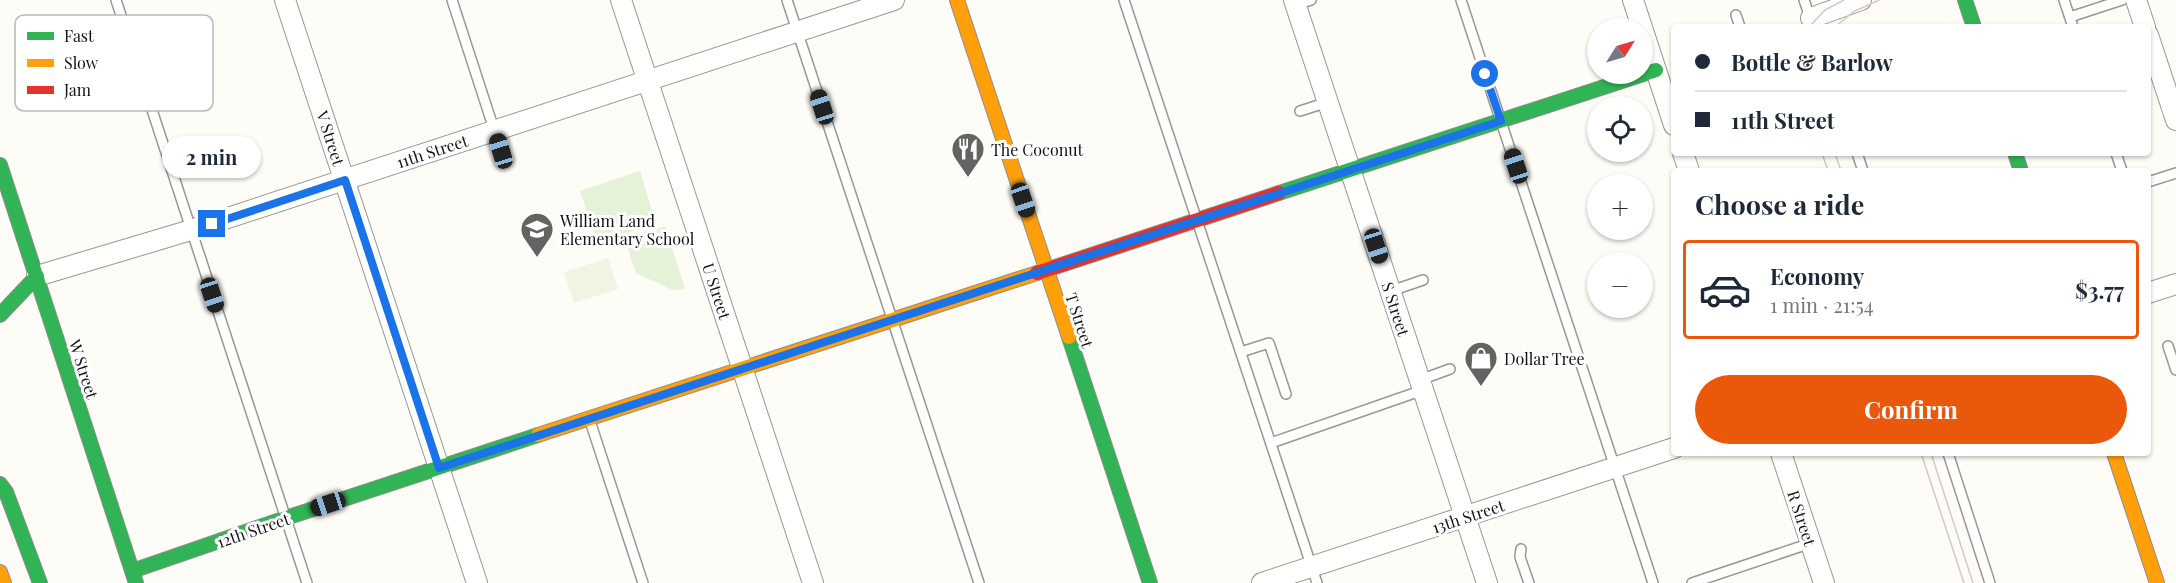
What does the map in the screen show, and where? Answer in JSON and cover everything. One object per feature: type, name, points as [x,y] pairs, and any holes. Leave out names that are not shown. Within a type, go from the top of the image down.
[{"type":"main road","name":"T Street","points":[[957,0],[1150,583]]},
{"type":"main road","points":[[1965,0],[1973,24]]},
{"type":"main road","name":"12th Street","points":[[134,577],[286,518],[1660,68]]},
{"type":"main road","name":"W Street","points":[[0,165],[134,577]]},
{"type":"main road","points":[[0,315],[37,276]]},
{"type":"main road","points":[[2115,456],[2157,583]]},
{"type":"main road","points":[[0,484],[6,492],[40,583]]},
{"type":"main road","points":[[0,572],[4,583]]},
{"type":"street","name":"V Street","points":[[285,0],[477,583]]},
{"type":"street","name":"U Street","points":[[621,0],[813,583]]},
{"type":"street","name":"11th Street","points":[[37,276],[191,231],[894,0]]},
{"type":"street","points":[[1633,0],[1660,68],[1671,113]]},
{"type":"street","points":[[1809,15],[1861,0]]},
{"type":"street","points":[[2136,0],[2144,24]]},
{"type":"street","name":"S Street","points":[[1300,2],[1328,102],[1487,583]]},
{"type":"street","points":[[2151,44],[2176,120]]},
{"type":"street","points":[[2151,292],[2176,284]]},
{"type":"street","name":"13th Street","points":[[1262,583],[1314,575],[1465,516],[1671,449]]},
{"type":"street","name":"R Street","points":[[1782,456],[1824,583]]},
{"type":"lane","points":[[116,0],[121,15]]},
{"type":"lane","points":[[452,0],[501,151]]},
{"type":"lane","points":[[787,0],[979,583]]},
{"type":"lane","points":[[1124,0],[1161,97],[1160,116],[1197,220],[1314,575]]},
{"type":"lane","points":[[1461,0],[1653,583]]},
{"type":"lane","points":[[2064,0],[2072,22],[2122,0]]},
{"type":"lane","points":[[1736,15],[1739,24]]},
{"type":"lane","points":[[1300,111],[1328,102]]},
{"type":"lane","points":[[152,111],[307,583]]},
{"type":"lane","points":[[2151,181],[2176,173]]},
{"type":"lane","points":[[1391,291],[1423,280]]},
{"type":"lane","points":[[1240,352],[1269,343],[1286,394]]},
{"type":"lane","points":[[2168,346],[2176,370]]},
{"type":"lane","points":[[1271,443],[1422,385],[1450,369]]},
{"type":"lane","points":[[590,419],[644,583]]},
{"type":"lane","points":[[1949,456],[1990,583]]},
{"type":"lane","points":[[1692,583],[1811,543]]},
{"type":"lane","points":[[1521,549],[1520,557],[1529,583]]},
{"type":"green space","points":[[640,171],[656,224],[597,242],[580,191]]},
{"type":"green space","points":[[665,226],[685,289],[672,290],[636,273],[624,238]]},
{"type":"green space","points":[[608,258],[618,289],[574,303],[564,272]]},
{"type":"tram line","points":[[1812,24],[1825,10],[1844,0]]},
{"type":"tram line","points":[[1839,24],[1853,12],[1879,0]]},
{"type":"tram line","points":[[1823,156],[1827,168]]},
{"type":"tram line","points":[[1836,156],[1840,168]]},
{"type":"tram line","points":[[1922,456],[1964,583]]},
{"type":"tram line","points":[[1932,456],[1973,583]]},
{"type":"traffic: fast","points":[[1965,0],[1973,24]]},
{"type":"traffic: fast","points":[[1279,193],[1656,70]]},
{"type":"traffic: fast","points":[[2016,156],[2020,168]]},
{"type":"traffic: fast","points":[[0,165],[136,583]]},
{"type":"traffic: fast","points":[[0,315],[37,276]]},
{"type":"traffic: fast","points":[[1069,337],[1150,583]]},
{"type":"traffic: fast","points":[[132,571],[538,435]]},
{"type":"traffic: fast","points":[[0,484],[6,492],[40,583]]},
{"type":"traffic: slow","points":[[957,0],[1069,337]]},
{"type":"traffic: slow","points":[[538,435],[1037,273]]},
{"type":"traffic: slow","points":[[2115,456],[2157,583]]},
{"type":"traffic: slow","points":[[0,572],[4,583]]},
{"type":"traffic: jam","points":[[1037,273],[1279,193]]},
{"type":"place","name":"The Coconut","points":[[968,178]]},
{"type":"place","name":"William Land Elementary School","points":[[537,258]]},
{"type":"place","name":"Dollar Tree","points":[[1481,387]]},
{"type":"route","points":[[212,224],[345,180],[439,468],[1501,121],[1485,74]]}]
